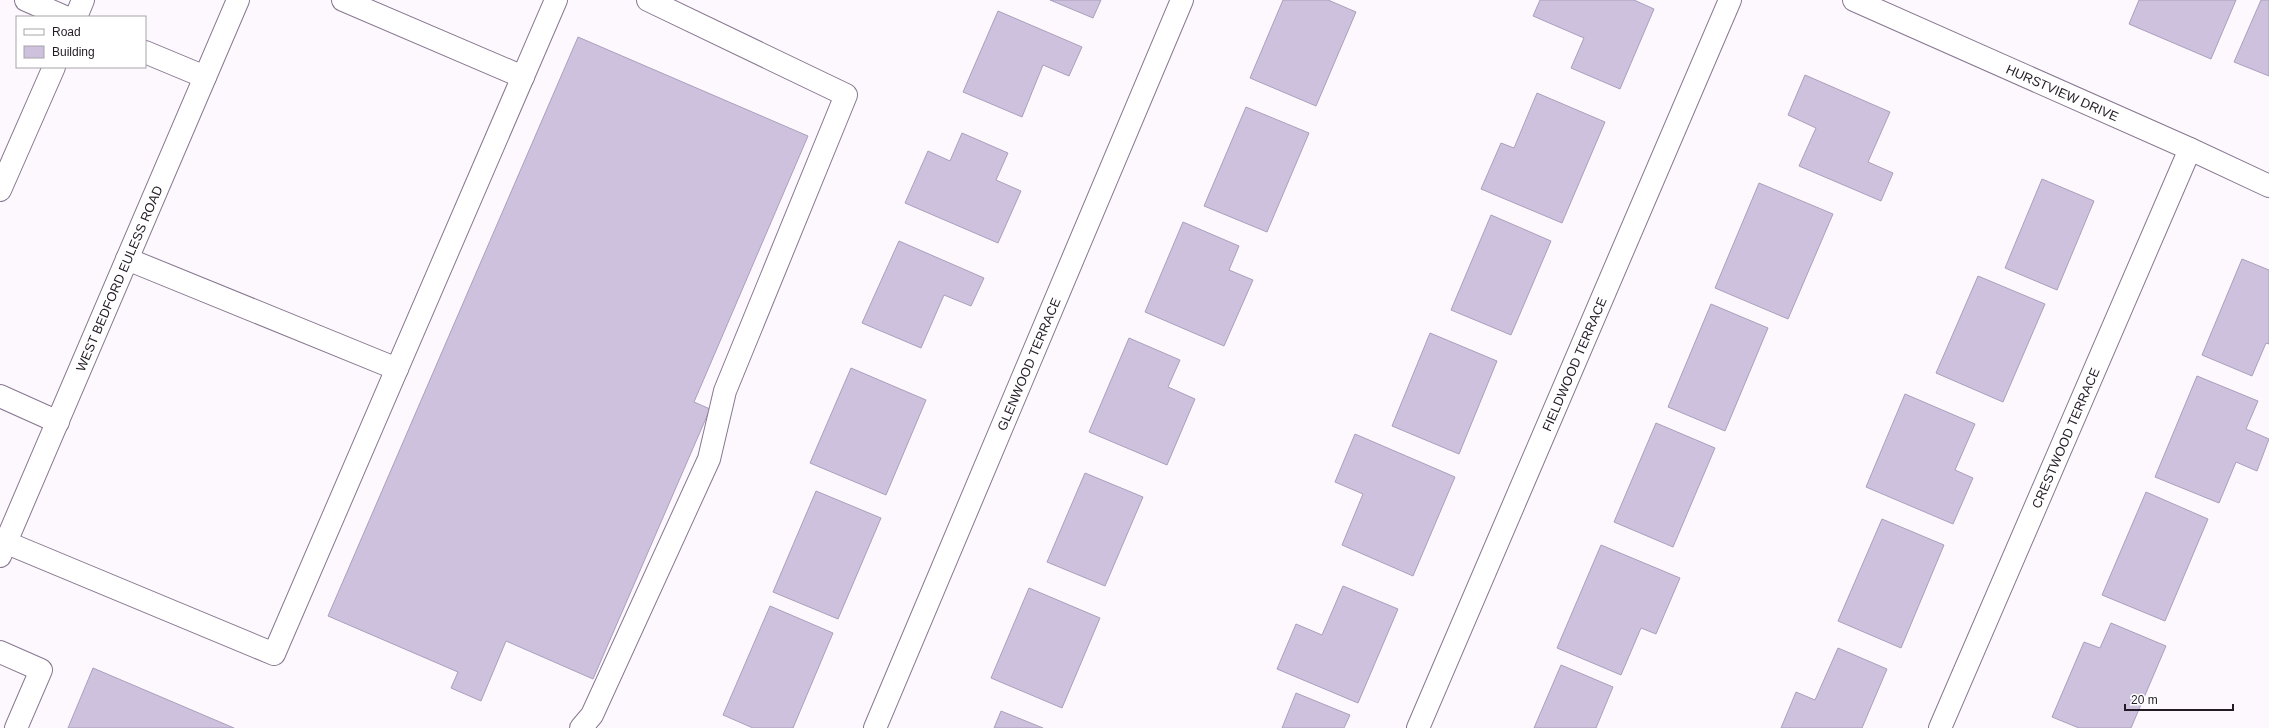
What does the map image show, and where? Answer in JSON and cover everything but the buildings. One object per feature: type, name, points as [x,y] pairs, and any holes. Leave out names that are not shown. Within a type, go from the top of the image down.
[{"type":"street","points":[[26,0],[63,16]]},
{"type":"street","points":[[76,16],[83,0]]},
{"type":"street","name":"WEST BEDFORD EULESS ROAD","points":[[2,546],[58,422],[238,0]]},
{"type":"street","points":[[342,0],[523,77]]},
{"type":"street","points":[[2,546],[274,654],[556,0]]},
{"type":"street","points":[[580,728],[592,714],[709,459],[725,391],[846,95],[648,0]]},
{"type":"street","name":"GLENWOOD TERRACE","points":[[875,728],[1182,0]]},
{"type":"street","name":"FIELDWOOD TERRACE","points":[[1418,728],[1730,0]]},
{"type":"street","name":"HURSTVIEW DRIVE","points":[[1854,0],[2190,149],[2269,186]]},
{"type":"street","points":[[146,52],[205,77]]},
{"type":"street","points":[[0,190],[54,68]]},
{"type":"street","name":"CRESTWOOD TERRACE","points":[[1940,728],[2190,149]]},
{"type":"street","points":[[127,259],[397,369]]},
{"type":"street","points":[[0,396],[58,422]]},
{"type":"street","points":[[0,652],[41,670],[16,728]]}]
